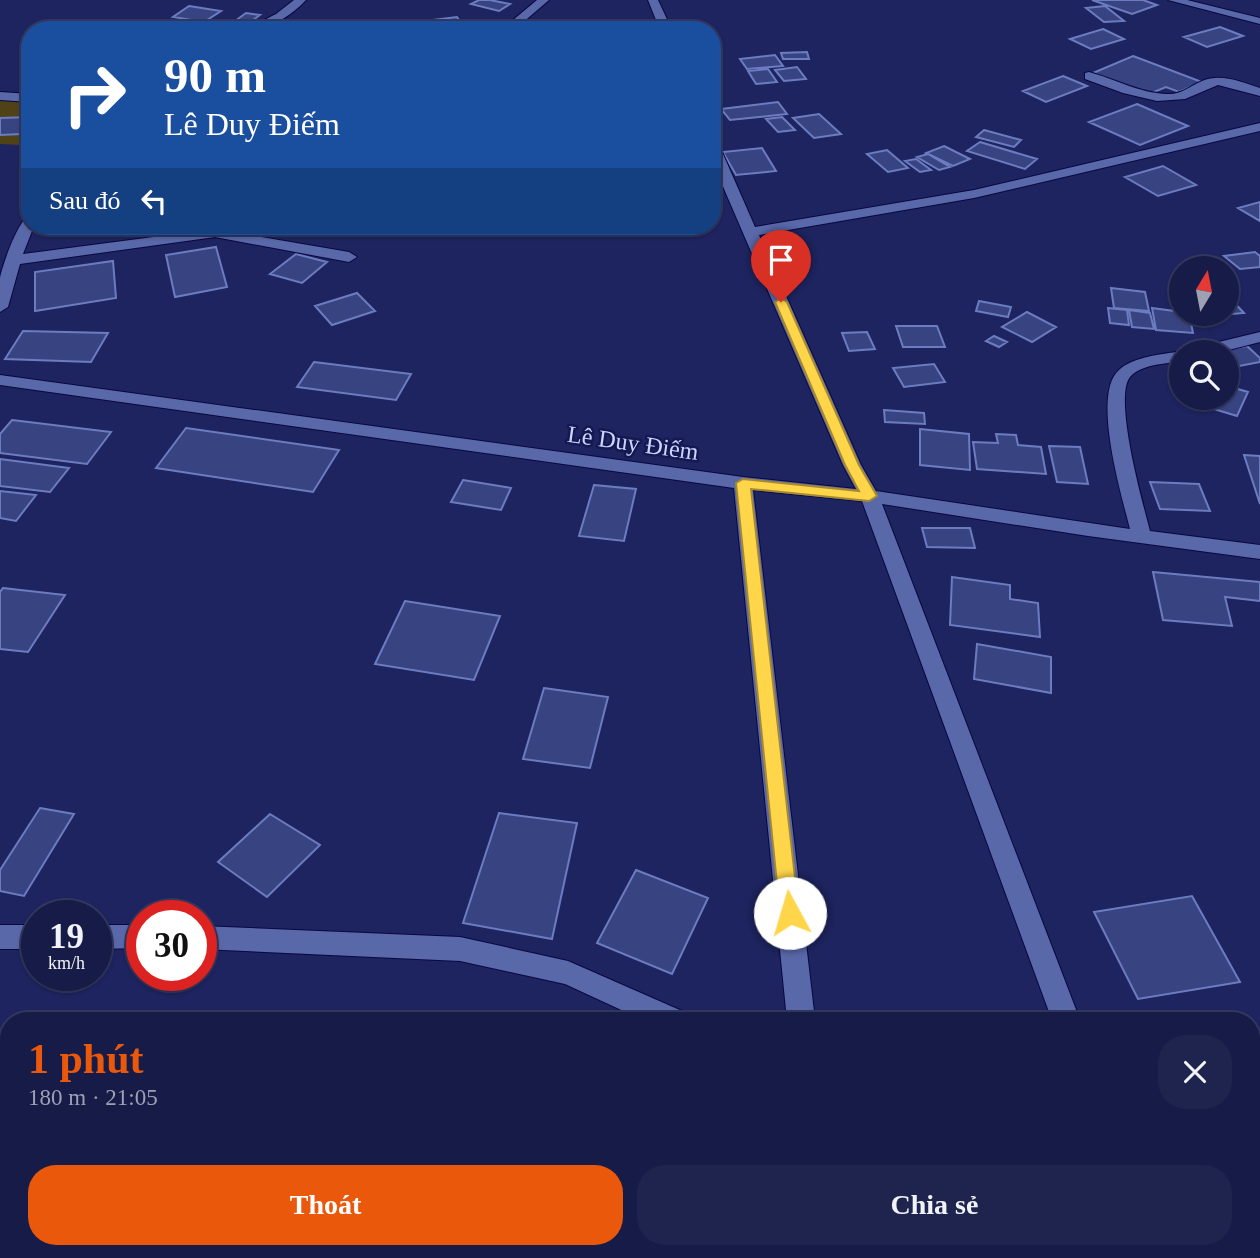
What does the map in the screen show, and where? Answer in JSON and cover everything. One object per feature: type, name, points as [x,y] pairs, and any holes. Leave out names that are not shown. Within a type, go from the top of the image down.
[{"type":"street","points":[[270,21],[301,0]]},
{"type":"street","points":[[518,21],[544,0]]},
{"type":"street","points":[[653,0],[662,21]]},
{"type":"street","points":[[1173,0],[1260,21]]},
{"type":"street","points":[[1089,76],[1136,93],[1167,98],[1189,96],[1213,82],[1230,83],[1260,92]]},
{"type":"street","points":[[0,96],[21,97]]},
{"type":"street","points":[[750,232],[974,194],[1260,127]]},
{"type":"street","points":[[721,166],[852,465],[869,496],[1063,1012]]},
{"type":"street","points":[[0,306],[23,235]]},
{"type":"street","points":[[13,260],[200,235]]},
{"type":"street","points":[[226,235],[349,257]]},
{"type":"street","points":[[1239,342],[1260,337]]},
{"type":"street","points":[[1140,535],[1118,426],[1115,391],[1122,375],[1133,368],[1169,359]]},
{"type":"street","name":"Lê Duy Điếm","points":[[0,380],[743,483],[869,496],[1088,530],[1260,552]]},
{"type":"street","points":[[743,483],[801,1012]]},
{"type":"street","points":[[0,937],[21,937]]},
{"type":"street","points":[[217,938],[460,949],[568,974],[654,1012]]},
{"type":"shaded area","points":[[0,99],[21,102],[21,144],[0,144]]},
{"type":"building","points":[[479,0],[510,4],[499,11],[471,4]]},
{"type":"building","points":[[1092,0],[1143,0],[1157,5],[1132,14]]},
{"type":"building","points":[[189,6],[221,11],[206,21],[173,17]]},
{"type":"building","points":[[1105,6],[1124,21],[1104,22],[1086,8]]},
{"type":"building","points":[[246,13],[260,15],[252,21],[235,21]]},
{"type":"building","points":[[457,17],[460,21],[433,21]]},
{"type":"building","points":[[1220,27],[1243,36],[1207,47],[1184,37]]},
{"type":"building","points":[[1103,29],[1124,39],[1091,49],[1070,39]]},
{"type":"building","points":[[807,52],[809,59],[783,59],[781,53]]},
{"type":"building","points":[[775,55],[783,66],[747,69],[740,59]]},
{"type":"building","points":[[1133,56],[1202,82],[1179,92],[1166,87],[1149,94],[1093,73]]},
{"type":"building","points":[[797,67],[806,79],[784,81],[775,70]]},
{"type":"building","points":[[768,69],[777,82],[756,84],[748,71]]},
{"type":"building","points":[[1063,76],[1087,86],[1046,102],[1023,91]]},
{"type":"building","points":[[778,102],[787,114],[730,120],[721,109]]},
{"type":"building","points":[[1137,104],[1188,126],[1140,145],[1089,122]]},
{"type":"building","points":[[819,114],[841,134],[814,138],[793,118]]},
{"type":"building","points":[[21,117],[21,134],[0,135],[0,118]]},
{"type":"building","points":[[782,117],[795,130],[778,132],[766,119]]},
{"type":"building","points":[[984,130],[1021,140],[1014,147],[976,137]]},
{"type":"building","points":[[980,142],[1037,159],[1025,169],[967,151]]},
{"type":"building","points":[[944,146],[970,159],[953,166],[926,153]]},
{"type":"building","points":[[762,148],[776,171],[736,175],[723,152]]},
{"type":"building","points":[[887,150],[908,168],[888,172],[867,154]]},
{"type":"building","points":[[928,154],[950,167],[939,170],[917,157]]},
{"type":"building","points":[[916,159],[931,170],[920,172],[905,161]]},
{"type":"building","points":[[1163,166],[1196,185],[1158,196],[1125,177]]},
{"type":"building","points":[[1260,202],[1260,221],[1238,208]]},
{"type":"building","points":[[216,247],[227,287],[175,297],[166,255]]},
{"type":"building","points":[[1255,252],[1260,256],[1260,267],[1240,269],[1239,256],[1224,256]]},
{"type":"building","points":[[296,254],[327,262],[302,283],[270,274]]},
{"type":"building","points":[[113,261],[116,298],[35,311],[35,272]]},
{"type":"building","points":[[1111,288],[1145,292],[1149,311],[1114,308]]},
{"type":"building","points":[[357,293],[375,311],[332,325],[315,306]]},
{"type":"building","points":[[979,301],[1011,307],[1008,317],[976,311]]},
{"type":"building","points":[[1108,308],[1127,310],[1129,325],[1110,323]]},
{"type":"building","points":[[1152,308],[1169,310],[1169,326],[1192,326],[1193,333],[1156,330]]},
{"type":"building","points":[[1129,310],[1150,313],[1154,329],[1132,327]]},
{"type":"building","points":[[1027,312],[1056,327],[1032,342],[1002,327]]},
{"type":"building","points":[[896,326],[937,326],[945,347],[903,347]]},
{"type":"building","points":[[23,331],[108,333],[91,362],[5,359]]},
{"type":"building","points":[[867,332],[875,349],[849,351],[842,333]]},
{"type":"building","points":[[994,336],[1007,342],[999,347],[986,341]]},
{"type":"building","points":[[1247,346],[1260,358],[1260,362],[1239,366],[1239,347]]},
{"type":"building","points":[[314,362],[411,374],[396,400],[297,387]]},
{"type":"building","points":[[934,364],[945,382],[904,387],[893,368]]},
{"type":"building","points":[[1239,389],[1248,392],[1237,416],[1217,410],[1239,410]]},
{"type":"building","points":[[884,410],[924,413],[925,424],[885,422]]},
{"type":"building","points":[[12,420],[111,432],[87,464],[0,453],[0,434]]},
{"type":"building","points":[[186,428],[339,450],[313,492],[156,468]]},
{"type":"building","points":[[920,429],[969,434],[970,470],[920,465]]},
{"type":"building","points":[[996,434],[1016,435],[1018,445],[1041,447],[1046,474],[977,469],[973,442],[998,443]]},
{"type":"building","points":[[1049,446],[1080,447],[1088,484],[1057,482]]},
{"type":"building","points":[[1244,455],[1260,456],[1260,504]]},
{"type":"building","points":[[0,459],[69,468],[50,492],[0,486]]},
{"type":"building","points":[[463,480],[511,488],[501,510],[451,502]]},
{"type":"building","points":[[1150,482],[1199,484],[1210,511],[1160,509]]},
{"type":"building","points":[[594,485],[636,489],[624,541],[579,536]]},
{"type":"building","points":[[0,491],[36,495],[16,521],[0,518]]},
{"type":"building","points":[[922,528],[970,528],[975,548],[927,547]]},
{"type":"building","points":[[1153,572],[1260,582],[1260,601],[1225,597],[1232,626],[1163,620]]},
{"type":"building","points":[[952,577],[1010,585],[1010,599],[1038,603],[1040,637],[950,625]]},
{"type":"building","points":[[3,588],[65,595],[28,652],[0,649],[0,592]]},
{"type":"building","points":[[405,601],[500,616],[474,680],[375,664]]},
{"type":"building","points":[[977,644],[1051,657],[1051,693],[974,679]]},
{"type":"building","points":[[544,688],[608,697],[590,768],[523,759]]},
{"type":"building","points":[[40,808],[74,814],[24,896],[0,891],[0,870]]},
{"type":"building","points":[[499,813],[577,823],[552,939],[463,923]]},
{"type":"building","points":[[270,814],[320,845],[267,897],[218,862]]},
{"type":"building","points":[[636,870],[708,898],[672,974],[597,943]]},
{"type":"building","points":[[1192,896],[1240,982],[1138,999],[1094,912]]},
{"type":"route","points":[[781,302],[852,465],[869,496],[743,483],[790,913]]}]
